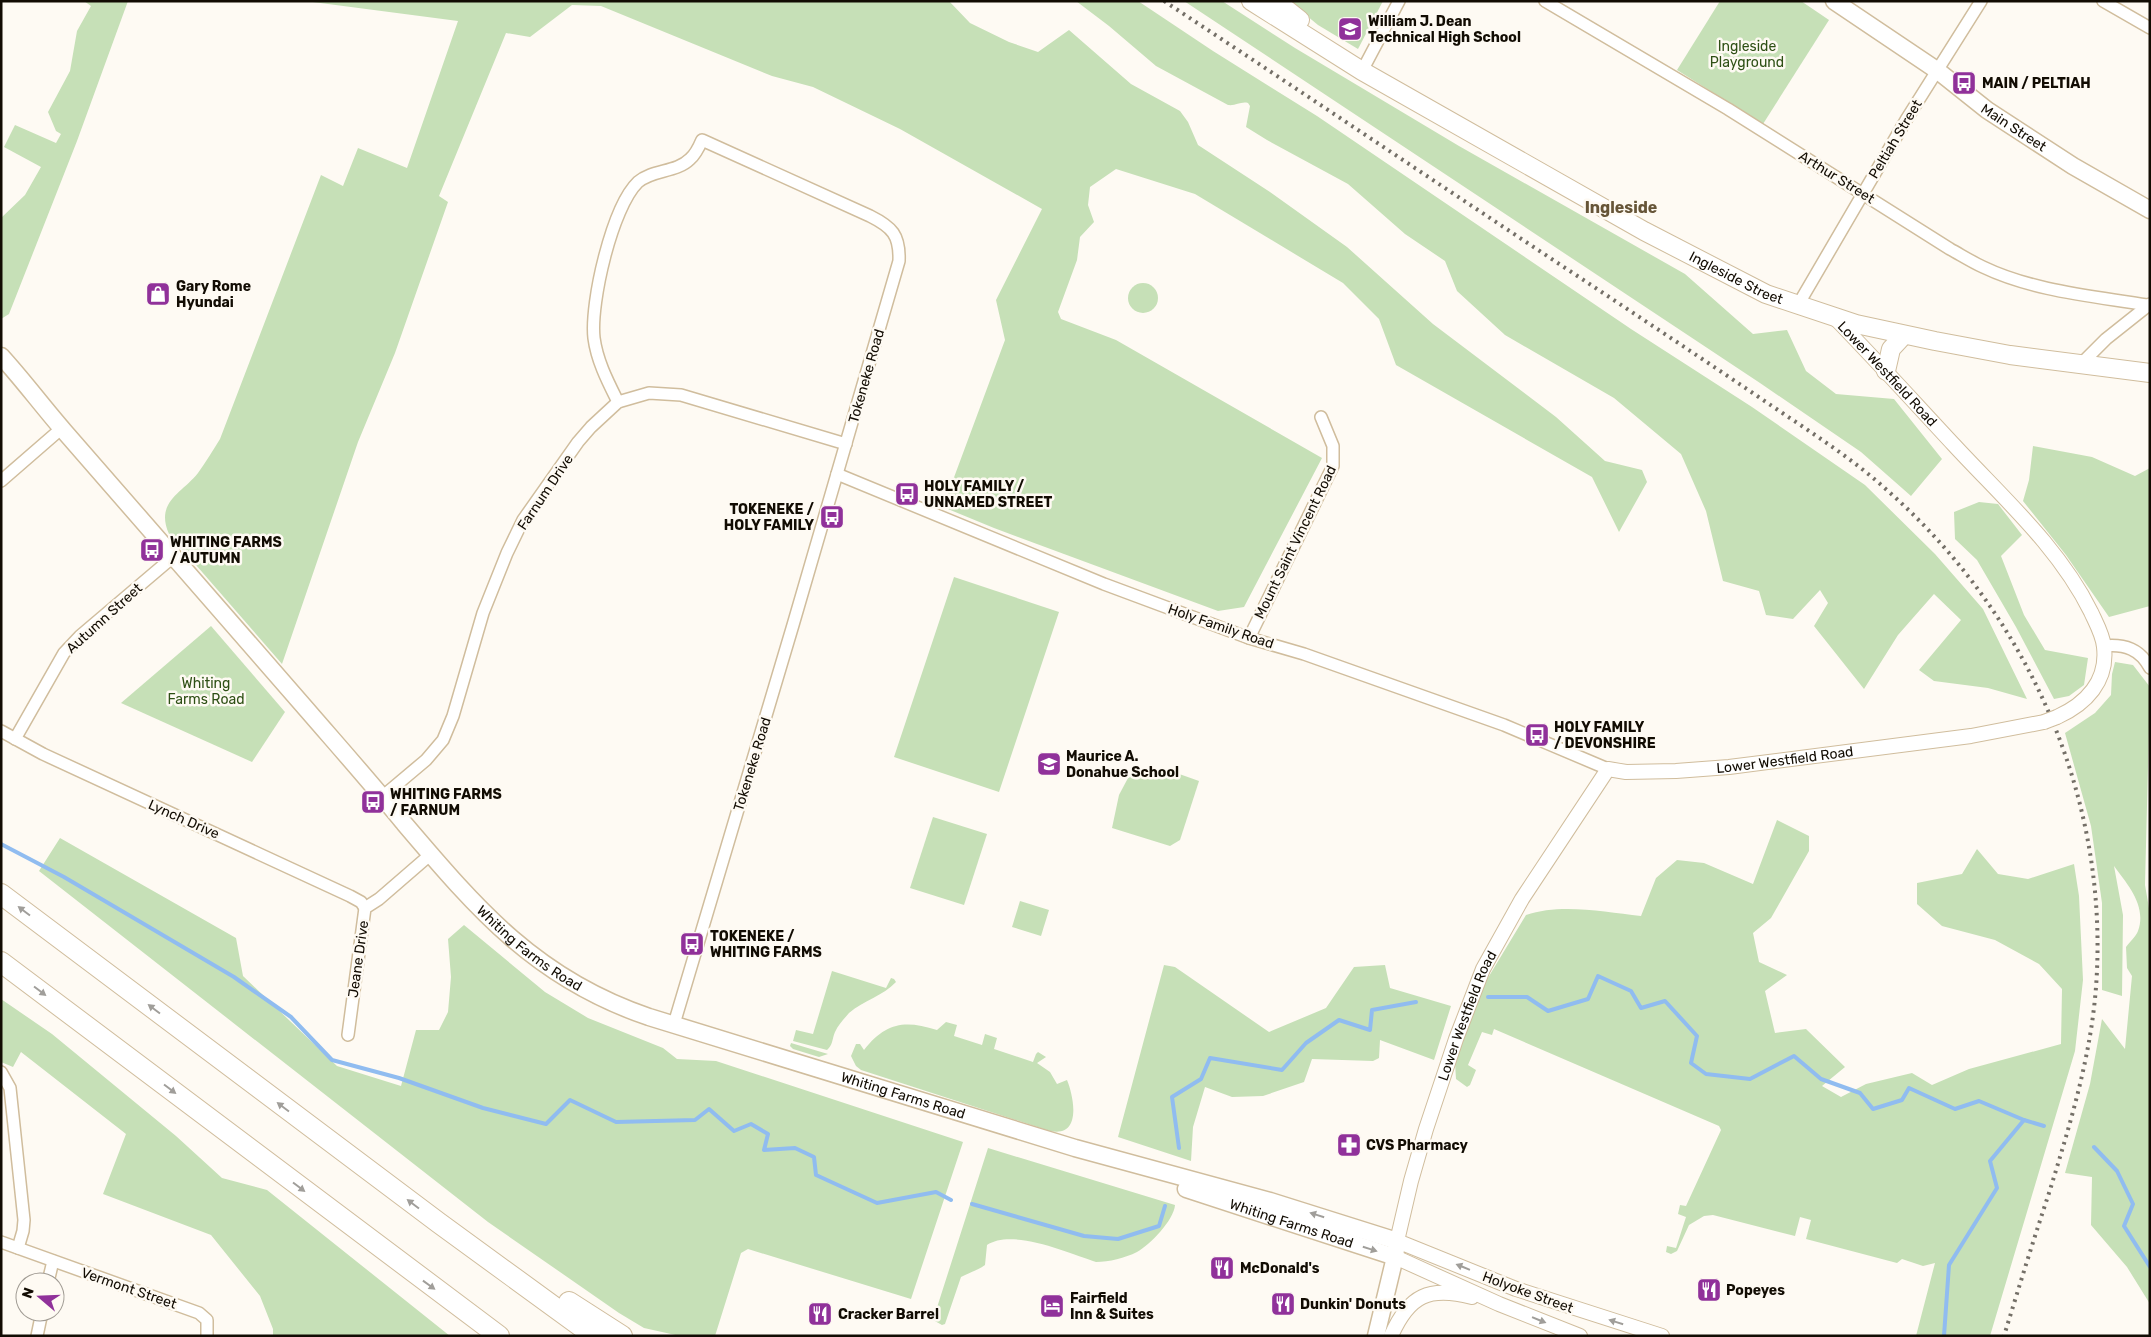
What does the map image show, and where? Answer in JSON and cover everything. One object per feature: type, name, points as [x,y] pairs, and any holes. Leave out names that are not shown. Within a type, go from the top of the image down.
[{"type":"highway","points":[[1,894],[439,1223],[594,1336]]},
{"type":"highway","points":[[1,962],[499,1336]]},
{"type":"highway","points":[[439,1223],[622,1336]]},
{"type":"main road","name":"Ingleside Street","points":[[1251,1],[1362,71],[1644,231],[1766,294],[1834,317],[1904,335],[2010,355],[2150,373]]},
{"type":"main road","name":"Ingleside Street","points":[[1276,1],[1362,71]]},
{"type":"main road","name":"Main Street","points":[[1834,1],[1938,71],[1987,110],[2065,160],[2150,210]]},
{"type":"main road","points":[[1886,371],[1891,348],[1904,335]]},
{"type":"main road","name":"Whiting Farms Road","points":[[1,356],[430,854],[500,930],[536,959],[608,1001],[674,1024],[1076,1148],[1270,1201],[1396,1249]]},
{"type":"main road","name":"Lower Westfield Road","points":[[1376,1336],[1396,1249]]},
{"type":"street","points":[[1362,71],[1399,1]]},
{"type":"street","name":"Arthur Street","points":[[1545,1],[1728,109],[1984,268],[2052,289],[2149,304]]},
{"type":"street","name":"Peltiah Street","points":[[1798,305],[1862,193],[1981,1]]},
{"type":"street","points":[[2103,1],[2150,28]]},
{"type":"street","name":"Tokeneke Road","points":[[618,402],[599,361],[593,326],[595,300],[608,250],[621,211],[634,187],[651,175],[685,164],[696,153],[702,140],[870,216],[885,224],[897,238],[899,261],[674,1024]]},
{"type":"street","points":[[2080,365],[2106,339],[2149,304]]},
{"type":"street","name":"Lower Westfield Road","points":[[1396,1249],[1411,1181],[1426,1129],[1456,1039],[1483,969],[1534,879],[1608,769],[1626,772],[1651,772],[1729,767],[1971,736],[2050,719],[2081,704],[2096,687],[2103,670],[2104,646],[2101,635],[2088,606],[2055,556],[2020,514],[1834,317]]},
{"type":"street","name":"Farnum Drive","points":[[382,797],[426,760],[443,740],[453,716],[484,613],[507,553],[524,520],[578,442],[618,402],[649,393],[681,395],[846,444]]},
{"type":"street","name":"Mount Saint Vincent Road","points":[[1249,638],[1333,466],[1335,452],[1332,439],[1321,417]]},
{"type":"street","points":[[1,481],[62,428]]},
{"type":"street","name":"Holy Family Road","points":[[837,474],[1073,572],[1249,638],[1304,654],[1447,704],[1504,725],[1608,769]]},
{"type":"street","name":"Autumn Street","points":[[14,739],[64,653],[80,636],[173,557]]},
{"type":"street","points":[[2104,646],[2114,645],[2130,648],[2141,654],[2150,668]]},
{"type":"street","name":"Lynch Drive","points":[[1,731],[106,784],[350,896],[361,902],[366,908]]},
{"type":"street","name":"Jeane Drive","points":[[348,1035],[366,908],[379,899],[430,854]]},
{"type":"street","points":[[1,1072],[10,1088],[23,1215],[23,1230],[18,1248]]},
{"type":"street","name":"Vermont Street","points":[[1,1242],[200,1314],[207,1320],[207,1336]]},
{"type":"street","name":"Holyoke Street","points":[[1396,1249],[1499,1304],[1580,1336]]},
{"type":"street","name":"Holyoke Street","points":[[1396,1249],[1522,1292],[1662,1336]]},
{"type":"street","points":[[50,1272],[52,1261]]},
{"type":"street","points":[[1391,1336],[1399,1317],[1421,1296],[1446,1292],[1499,1304]]},
{"type":"street","points":[[37,1336],[40,1322]]},
{"type":"green space","points":[[84,1],[128,1],[77,141],[9,314],[1,319],[1,218],[25,195],[41,167],[4,147],[15,125],[56,143],[61,134],[56,131],[48,112],[70,71],[77,31],[91,6]]},
{"type":"green space","points":[[305,1],[949,1],[970,23],[1009,42],[1038,52],[1069,30],[1131,84],[1180,111],[1188,122],[1198,145],[1270,192],[1347,247],[1433,324],[1556,417],[1605,461],[1642,470],[1647,482],[1619,532],[1592,477],[1396,365],[1379,319],[1343,283],[1195,194],[1116,169],[1090,187],[1088,205],[1094,222],[1080,237],[1077,260],[1058,312],[1061,319],[1116,340],[1322,458],[1244,607],[1218,611],[994,528],[943,507],[1005,340],[996,300],[1042,209],[900,129],[813,87],[772,76],[601,6],[572,5],[530,37],[506,33],[439,196],[448,202],[395,353],[358,442],[282,664],[169,534],[165,514],[172,499],[198,473],[220,439],[321,175],[343,186],[358,148],[407,168],[458,21]]},
{"type":"green space","points":[[1076,1],[1138,1],[1213,51],[1317,116],[1631,329],[1752,407],[1865,485],[1935,554],[1983,609],[2027,699],[1988,688],[1934,681],[1919,670],[1961,620],[1934,594],[1898,635],[1864,689],[1814,626],[1828,603],[1820,590],[1793,619],[1766,615],[1759,591],[1723,581],[1706,511],[1681,454],[1614,398],[1505,335],[1457,291],[1445,261],[1405,234],[1348,184],[1246,127],[1250,106],[1248,103],[1228,105],[1156,66]]},
{"type":"green space","points":[[1184,1],[1222,1],[1295,48],[1459,146],[1685,274],[1753,334],[1787,330],[1806,371],[1836,394],[1894,399],[1942,459],[1911,496],[1861,452],[1760,383]]},
{"type":"green space","name":"William J. Dean Technical High School","points":[[1289,1],[1383,1],[1358,49],[1318,25]]},
{"type":"green space","name":"Ingleside Playground","points":[[1720,1],[1801,1],[1829,20],[1763,124],[1677,70]]},
{"type":"green space","points":[[1143,283],[1154,287],[1158,298],[1154,309],[1143,313],[1132,309],[1128,298],[1132,287]]},
{"type":"green space","points":[[2033,446],[2092,457],[2135,476],[2150,468],[2150,606],[2109,617],[2066,555],[2023,501],[2029,480]]},
{"type":"green space","points":[[1979,502],[1998,504],[2022,535],[2001,556],[2024,615],[2045,650],[2088,658],[2084,685],[2069,696],[2054,699],[2016,627],[1977,560],[1955,539],[1954,512]]},
{"type":"green space","points":[[954,577],[1059,612],[999,792],[894,757]]},
{"type":"green space","name":"Whiting Farms Road","points":[[211,626],[285,712],[252,762],[121,703]]},
{"type":"green space","points":[[2115,662],[2133,665],[2150,687],[2145,885],[2150,914],[2150,1304],[2127,1267],[2091,1225],[2092,1177],[2065,1173],[2090,1084],[2102,1019],[2125,1049],[2132,976],[2127,968],[2126,947],[2137,933],[2140,922],[2140,913],[2135,896],[2114,866],[2123,915],[2122,996],[2102,990],[2102,903],[2091,826],[2065,733],[2095,713],[2111,695],[2112,674]]},
{"type":"green space","points":[[1148,768],[1168,770],[1199,781],[1180,840],[1170,846],[1112,828],[1119,795],[1128,778]]},
{"type":"green space","points":[[933,817],[987,834],[964,905],[910,888]]},
{"type":"green space","points":[[1777,820],[1809,836],[1809,851],[1771,918],[1753,933],[1759,962],[1787,975],[1765,991],[1775,1033],[1806,1029],[1845,1067],[1822,1086],[1841,1097],[1866,1084],[1912,1073],[1932,1085],[1969,1069],[2061,1044],[2062,989],[2039,964],[1995,940],[1942,926],[1917,904],[1917,883],[1962,874],[1977,849],[1998,874],[2028,879],[2074,864],[2079,896],[2083,980],[2075,1051],[1990,1336],[1916,1336],[1935,1263],[1923,1266],[1902,1259],[1897,1263],[1806,1239],[1811,1220],[1800,1217],[1795,1236],[1713,1215],[1704,1216],[1689,1225],[1677,1251],[1671,1254],[1666,1252],[1667,1246],[1676,1248],[1686,1217],[1678,1214],[1680,1205],[1686,1206],[1721,1130],[1719,1126],[1494,1029],[1492,1035],[1482,1032],[1468,1065],[1476,1070],[1470,1085],[1467,1087],[1456,1079],[1455,1063],[1483,986],[1526,915],[1539,911],[1568,909],[1641,916],[1656,878],[1677,860],[1704,863],[1753,884]]},
{"type":"green space","points":[[60,838],[236,938],[243,976],[337,1066],[401,1086],[416,1030],[439,1030],[448,1012],[451,977],[448,939],[464,925],[545,992],[588,1018],[663,1048],[677,1059],[716,1061],[963,1142],[911,1299],[748,1249],[741,1253],[715,1336],[680,1336],[644,1328],[619,1313],[488,1222],[39,871]]},
{"type":"green space","points":[[1020,901],[1049,910],[1041,936],[1012,927]]},
{"type":"green space","points":[[1164,965],[1175,967],[1269,1032],[1326,1008],[1354,967],[1385,965],[1390,988],[1451,1006],[1434,1060],[1380,1040],[1379,1058],[1373,1061],[1312,1059],[1304,1082],[1263,1096],[1232,1097],[1205,1087],[1193,1127],[1191,1161],[1118,1137]]},
{"type":"green space","points":[[832,971],[886,988],[891,978],[896,982],[849,1013],[836,1029],[827,1050],[793,1041],[796,1030],[813,1034]]},
{"type":"green space","points":[[1,999],[52,1034],[176,1136],[222,1178],[267,1190],[450,1336],[273,1336],[273,1329],[260,1296],[211,1235],[103,1194],[126,1134],[21,1052],[13,1067],[1,1062]]},
{"type":"green space","points":[[946,1022],[957,1025],[954,1036],[982,1045],[985,1034],[997,1038],[994,1049],[1033,1062],[1038,1052],[1046,1057],[1037,1063],[1050,1072],[1057,1084],[1067,1080],[1070,1087],[1073,1114],[1067,1128],[1060,1132],[1050,1131],[861,1070],[856,1066],[851,1056],[856,1044],[860,1044],[864,1050],[880,1034],[888,1029],[897,1026],[915,1025],[937,1030]]},
{"type":"green space","points":[[791,1043],[828,1054],[819,1057],[793,1049],[790,1046]]},
{"type":"green space","points":[[988,1148],[1175,1205],[1174,1211],[1166,1225],[1142,1249],[1112,1260],[1096,1262],[1056,1248],[1011,1239],[998,1240],[987,1245],[985,1265],[961,1277],[945,1324],[942,1325],[933,1320]]},
{"type":"waterway","points":[[1,844],[64,877],[234,977],[291,1017],[332,1060],[399,1078],[483,1108],[546,1124],[570,1100],[616,1122],[695,1120],[709,1109],[734,1131],[751,1124],[768,1134],[764,1150],[795,1148],[814,1157],[816,1175],[877,1203],[936,1192],[951,1200]]},
{"type":"waterway","points":[[1488,997],[1527,997],[1548,1011],[1588,999],[1598,976],[1631,991],[1641,1008],[1665,1001],[1697,1036],[1691,1063],[1706,1074],[1750,1079],[1794,1056],[1821,1079],[1860,1093],[1873,1109],[1902,1100],[1909,1088],[1955,1109],[1979,1101],[2024,1120]]},
{"type":"waterway","points":[[1179,1148],[1172,1097],[1201,1079],[1210,1058],[1282,1070],[1306,1043],[1339,1020],[1370,1030],[1372,1010],[1416,1002]]},
{"type":"waterway","points":[[1944,1336],[1949,1265],[1997,1188],[1990,1161],[2024,1120],[2044,1126]]},
{"type":"waterway","points":[[2094,1147],[2117,1171],[2133,1204],[2124,1226],[2150,1267]]},
{"type":"waterway","points":[[972,1204],[1084,1236],[1118,1239],[1159,1226],[1165,1206]]},
{"type":"railway","points":[[1164,1],[1846,457],[1875,479],[1936,539],[1979,591],[2016,647],[2046,707],[2070,770],[2087,835],[2096,902],[2097,970],[2095,998],[2081,1082],[2050,1190],[2004,1336]]},
{"type":"place","name":"William J. Dean Technical High School","points":[[1350,29]]},
{"type":"place","name":"MAIN / PELTIAH","points":[[1964,83]]},
{"type":"place","name":"Gary Rome Hyundai","points":[[158,294]]},
{"type":"place","name":"HOLY FAMILY / UNNAMED STREET","points":[[907,494]]},
{"type":"place","name":"TOKENEKE / HOLY FAMILY","points":[[832,517]]},
{"type":"place","name":"WHITING FARMS / AUTUMN","points":[[152,550]]},
{"type":"place","name":"HOLY FAMILY / DEVONSHIRE","points":[[1537,735]]},
{"type":"place","name":"Maurice A. Donahue School","points":[[1049,764]]},
{"type":"place","name":"WHITING FARMS / FARNUM","points":[[373,802]]},
{"type":"place","name":"TOKENEKE / WHITING FARMS","points":[[692,944]]},
{"type":"place","name":"CVS Pharmacy","points":[[1349,1145]]},
{"type":"place","name":"McDonald's","points":[[1222,1268]]},
{"type":"place","name":"Popeyes","points":[[1709,1290]]},
{"type":"place","name":"Dunkin' Donuts","points":[[1283,1304]]},
{"type":"place","name":"Fairfield Inn & Suites","points":[[1052,1306]]},
{"type":"place","name":"Cracker Barrel","points":[[820,1314]]},
{"type":"district","name":"Ingleside","points":[[1621,207]]}]
